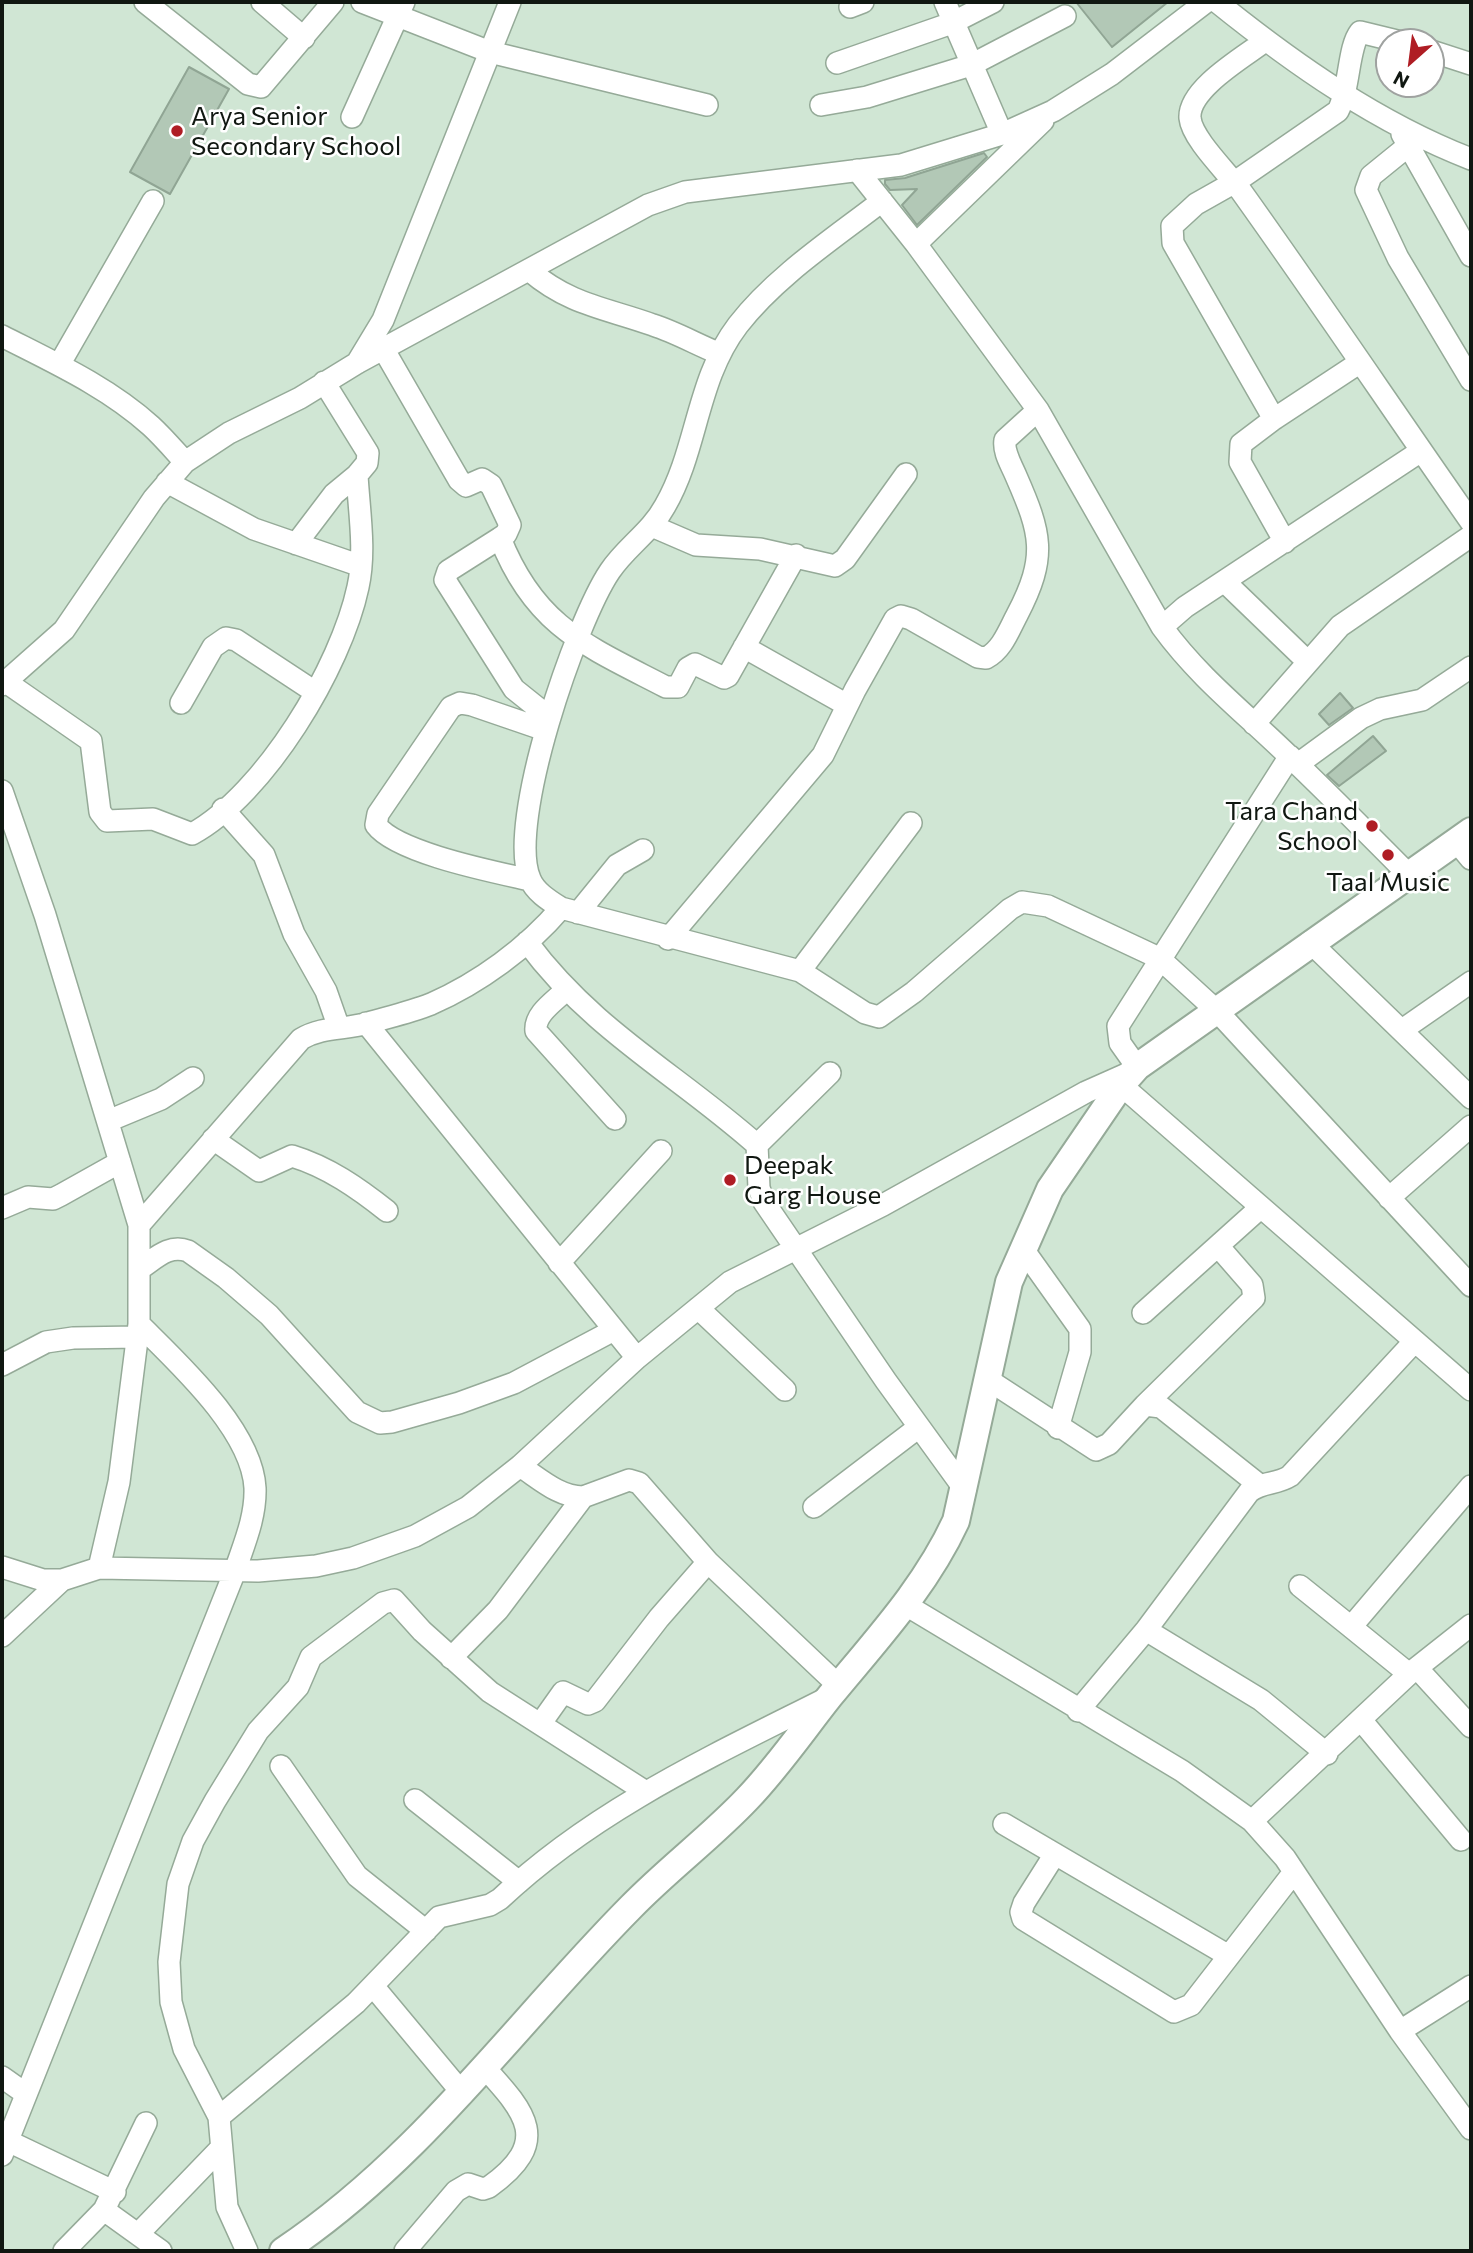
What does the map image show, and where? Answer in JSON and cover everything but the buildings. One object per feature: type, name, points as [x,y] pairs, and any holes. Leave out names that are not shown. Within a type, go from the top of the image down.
[{"type":"main road","points":[[283,2251],[321,2226],[382,2173],[463,2094],[631,1907],[748,1798],[906,1605],[939,1557],[956,1521],[1009,1282],[1050,1189],[1129,1075],[1310,942],[1408,874],[1466,844]]},
{"type":"street","points":[[145,2],[253,87],[261,87],[268,82],[333,2]]},
{"type":"street","points":[[262,2],[304,37]]},
{"type":"street","points":[[362,2],[401,9],[490,51],[707,105]]},
{"type":"street","points":[[357,363],[383,320],[510,2]]},
{"type":"street","points":[[945,2],[1002,134]]},
{"type":"street","points":[[837,63],[952,23],[993,2]]},
{"type":"street","points":[[357,475],[361,566],[348,620],[315,692],[284,744],[223,809],[192,834],[153,819],[107,821],[100,812],[91,741],[4,683],[64,629],[166,482],[185,462],[229,433],[300,398],[357,363],[648,205],[685,192],[901,165],[1002,134],[1053,111],[1112,74],[1206,2]]},
{"type":"street","points":[[1217,2],[1265,41],[1346,95],[1395,123],[1471,159]]},
{"type":"street","points":[[352,117],[401,9]]},
{"type":"street","points":[[821,106],[867,97],[971,65],[1065,16]]},
{"type":"street","points":[[1273,419],[1170,233],[1172,226],[1189,209],[1235,182],[1338,111],[1346,95],[1354,45],[1360,32],[1375,36]]},
{"type":"street","points":[[1265,41],[1202,89],[1192,103],[1190,117],[1194,130],[1235,182],[1471,522]]},
{"type":"street","points":[[1445,56],[1471,64]]},
{"type":"street","points":[[916,244],[1053,111]]},
{"type":"street","points":[[1395,123],[1471,256]]},
{"type":"street","points":[[1408,146],[1371,176],[1366,190],[1398,258],[1471,380]]},
{"type":"street","points":[[858,170],[1038,410],[1162,627],[1211,686],[1294,760],[1408,874]]},
{"type":"street","points":[[59,365],[153,201]]},
{"type":"street","points":[[530,880],[525,853],[547,724],[576,640],[610,570],[652,526],[677,481],[702,394],[718,354],[764,295],[882,201]]},
{"type":"street","points":[[530,271],[549,287],[575,301],[655,325],[718,354]]},
{"type":"street","points":[[2,336],[79,375],[151,426],[185,462]]},
{"type":"street","points":[[384,350],[459,480],[467,485],[482,479],[491,485],[510,525],[506,534],[448,571],[445,580],[514,689],[547,724]]},
{"type":"street","points":[[1285,542],[1240,462],[1241,444],[1273,419],[1359,363]]},
{"type":"street","points":[[296,544],[334,494],[367,463],[368,453],[324,382]]},
{"type":"street","points":[[668,939],[805,780],[823,755],[890,624],[901,616],[978,657],[986,658],[999,648],[1024,601],[1036,570],[1040,543],[1034,517],[1006,455],[1005,440],[1038,410]]},
{"type":"street","points":[[1162,627],[1185,607],[1421,451]]},
{"type":"street","points":[[652,526],[696,545],[796,555],[830,565],[841,564],[906,474]]},
{"type":"street","points":[[166,482],[254,529],[361,566]]},
{"type":"street","points":[[1254,724],[1353,615],[1471,536]]},
{"type":"street","points":[[500,538],[509,562],[528,591],[540,607],[576,640],[673,689],[682,682],[691,665],[695,664],[719,677],[728,676],[796,555]]},
{"type":"street","points":[[1225,582],[1308,662]]},
{"type":"street","points":[[181,703],[213,647],[226,638],[236,640],[315,692]]},
{"type":"street","points":[[744,647],[848,705]]},
{"type":"street","points":[[1471,667],[1422,700],[1380,709],[1294,760],[1159,958],[1118,1026],[1129,1075],[1260,1208],[1471,1390]]},
{"type":"street","points":[[547,724],[472,705],[460,703],[451,707],[378,814],[376,825],[393,839],[432,854],[471,867],[530,880],[569,910],[668,939],[800,971],[865,1013],[879,1017],[1022,902],[1048,906],[1159,958],[1217,1011],[1471,1286]]},
{"type":"street","points":[[2,791],[45,915],[139,1225],[139,1331],[119,1482],[99,1568]]},
{"type":"street","points":[[223,809],[264,855],[294,934],[326,990],[339,1028]]},
{"type":"street","points":[[800,971],[911,823]]},
{"type":"street","points":[[139,1225],[301,1039],[315,1031],[366,1023],[429,1005],[449,995],[527,942],[569,910],[617,865],[643,850]]},
{"type":"street","points":[[527,942],[566,990],[610,1031],[757,1145]]},
{"type":"street","points":[[1310,942],[1471,1098]]},
{"type":"street","points":[[1402,1030],[1471,982]]},
{"type":"street","points":[[566,990],[540,1014],[535,1023],[536,1031],[615,1119]]},
{"type":"street","points":[[366,1023],[637,1358]]},
{"type":"street","points":[[830,1073],[757,1145],[758,1188],[794,1249],[965,1490]]},
{"type":"street","points":[[2,1567],[43,1580],[62,1580],[99,1568],[235,1571],[316,1566],[353,1558],[415,1536],[468,1507],[520,1466],[637,1358],[730,1282],[883,1205],[1086,1092],[1129,1075]]},
{"type":"street","points":[[107,1121],[161,1099],[193,1078]]},
{"type":"street","points":[[1388,1198],[1471,1126]]},
{"type":"street","points":[[213,1139],[259,1171],[292,1156],[302,1159],[338,1176],[387,1211]]},
{"type":"street","points":[[559,1264],[661,1150]]},
{"type":"street","points":[[2,1208],[28,1197],[53,1199],[120,1162]]},
{"type":"street","points":[[1143,1313],[1260,1208]]},
{"type":"street","points":[[987,1379],[1086,1447],[1096,1450],[1102,1448],[1254,1298],[1252,1284],[1218,1246]]},
{"type":"street","points":[[141,1268],[167,1251],[177,1248],[188,1251],[248,1296],[357,1412],[380,1423],[459,1403],[514,1383],[614,1330]]},
{"type":"street","points":[[1023,1249],[1080,1329],[1080,1352],[1058,1428]]},
{"type":"street","points":[[698,1308],[785,1390]]},
{"type":"street","points":[[2,1365],[46,1342],[139,1331],[204,1390],[228,1423],[249,1462],[255,1487],[253,1516],[235,1571],[5,2148],[109,2201],[139,2233],[161,2251]]},
{"type":"street","points":[[1145,1405],[1161,1407],[1258,1484],[1278,1483],[1290,1476],[1413,1342]]},
{"type":"street","points":[[814,1507],[919,1427]]},
{"type":"street","points":[[219,2117],[373,1986],[446,1914],[490,1905],[585,1830],[646,1792],[834,1691],[708,1562],[639,1483],[629,1480],[583,1497],[564,1495],[520,1466]]},
{"type":"street","points":[[1078,1711],[1146,1630],[1258,1484]]},
{"type":"street","points":[[1351,1627],[1471,1486]]},
{"type":"street","points":[[451,1658],[498,1611],[583,1497]]},
{"type":"street","points":[[541,1723],[563,1692],[588,1703],[596,1700],[659,1618],[708,1562]]},
{"type":"street","points":[[2,1636],[62,1580]]},
{"type":"street","points":[[1300,1586],[1351,1627],[1413,1671],[1471,1727]]},
{"type":"street","points":[[247,2251],[227,2207],[219,2117],[184,2049],[171,2002],[170,1962],[178,1884],[193,1840],[258,1731],[298,1687],[311,1657],[383,1603],[394,1601],[422,1631],[490,1692],[646,1792]]},
{"type":"street","points":[[906,1605],[1078,1711],[1182,1771],[1252,1821],[1294,1872],[1400,2031],[1471,2129]]},
{"type":"street","points":[[1252,1821],[1327,1754],[1413,1671],[1471,1625]]},
{"type":"street","points":[[1146,1630],[1261,1700],[1327,1754]]},
{"type":"street","points":[[1362,1720],[1461,1840]]},
{"type":"street","points":[[281,1766],[357,1876],[426,1931]]},
{"type":"street","points":[[415,1800],[519,1882]]},
{"type":"street","points":[[1004,1824],[1229,1956]]},
{"type":"street","points":[[1055,1854],[1024,1903],[1021,1912],[1023,1919],[1163,2008],[1174,2012],[1191,2005],[1294,1872]]},
{"type":"street","points":[[373,1986],[463,2094]]},
{"type":"street","points":[[1400,2031],[1471,1986]]},
{"type":"street","points":[[405,2251],[456,2191],[468,2184],[483,2189],[489,2187],[525,2146],[528,2134],[523,2113],[485,2068]]},
{"type":"street","points":[[2,2077],[26,2094]]},
{"type":"street","points":[[64,2251],[109,2201],[146,2123]]},
{"type":"street","points":[[139,2233],[220,2149]]},
{"type":"place","name":"Arya Senior Secondary School","points":[[177,131]]},
{"type":"place","name":"Tara Chand School","points":[[1372,826]]},
{"type":"place","name":"Taal Music","points":[[1388,855]]},
{"type":"place","name":"Deepak Garg House","points":[[730,1180]]}]
